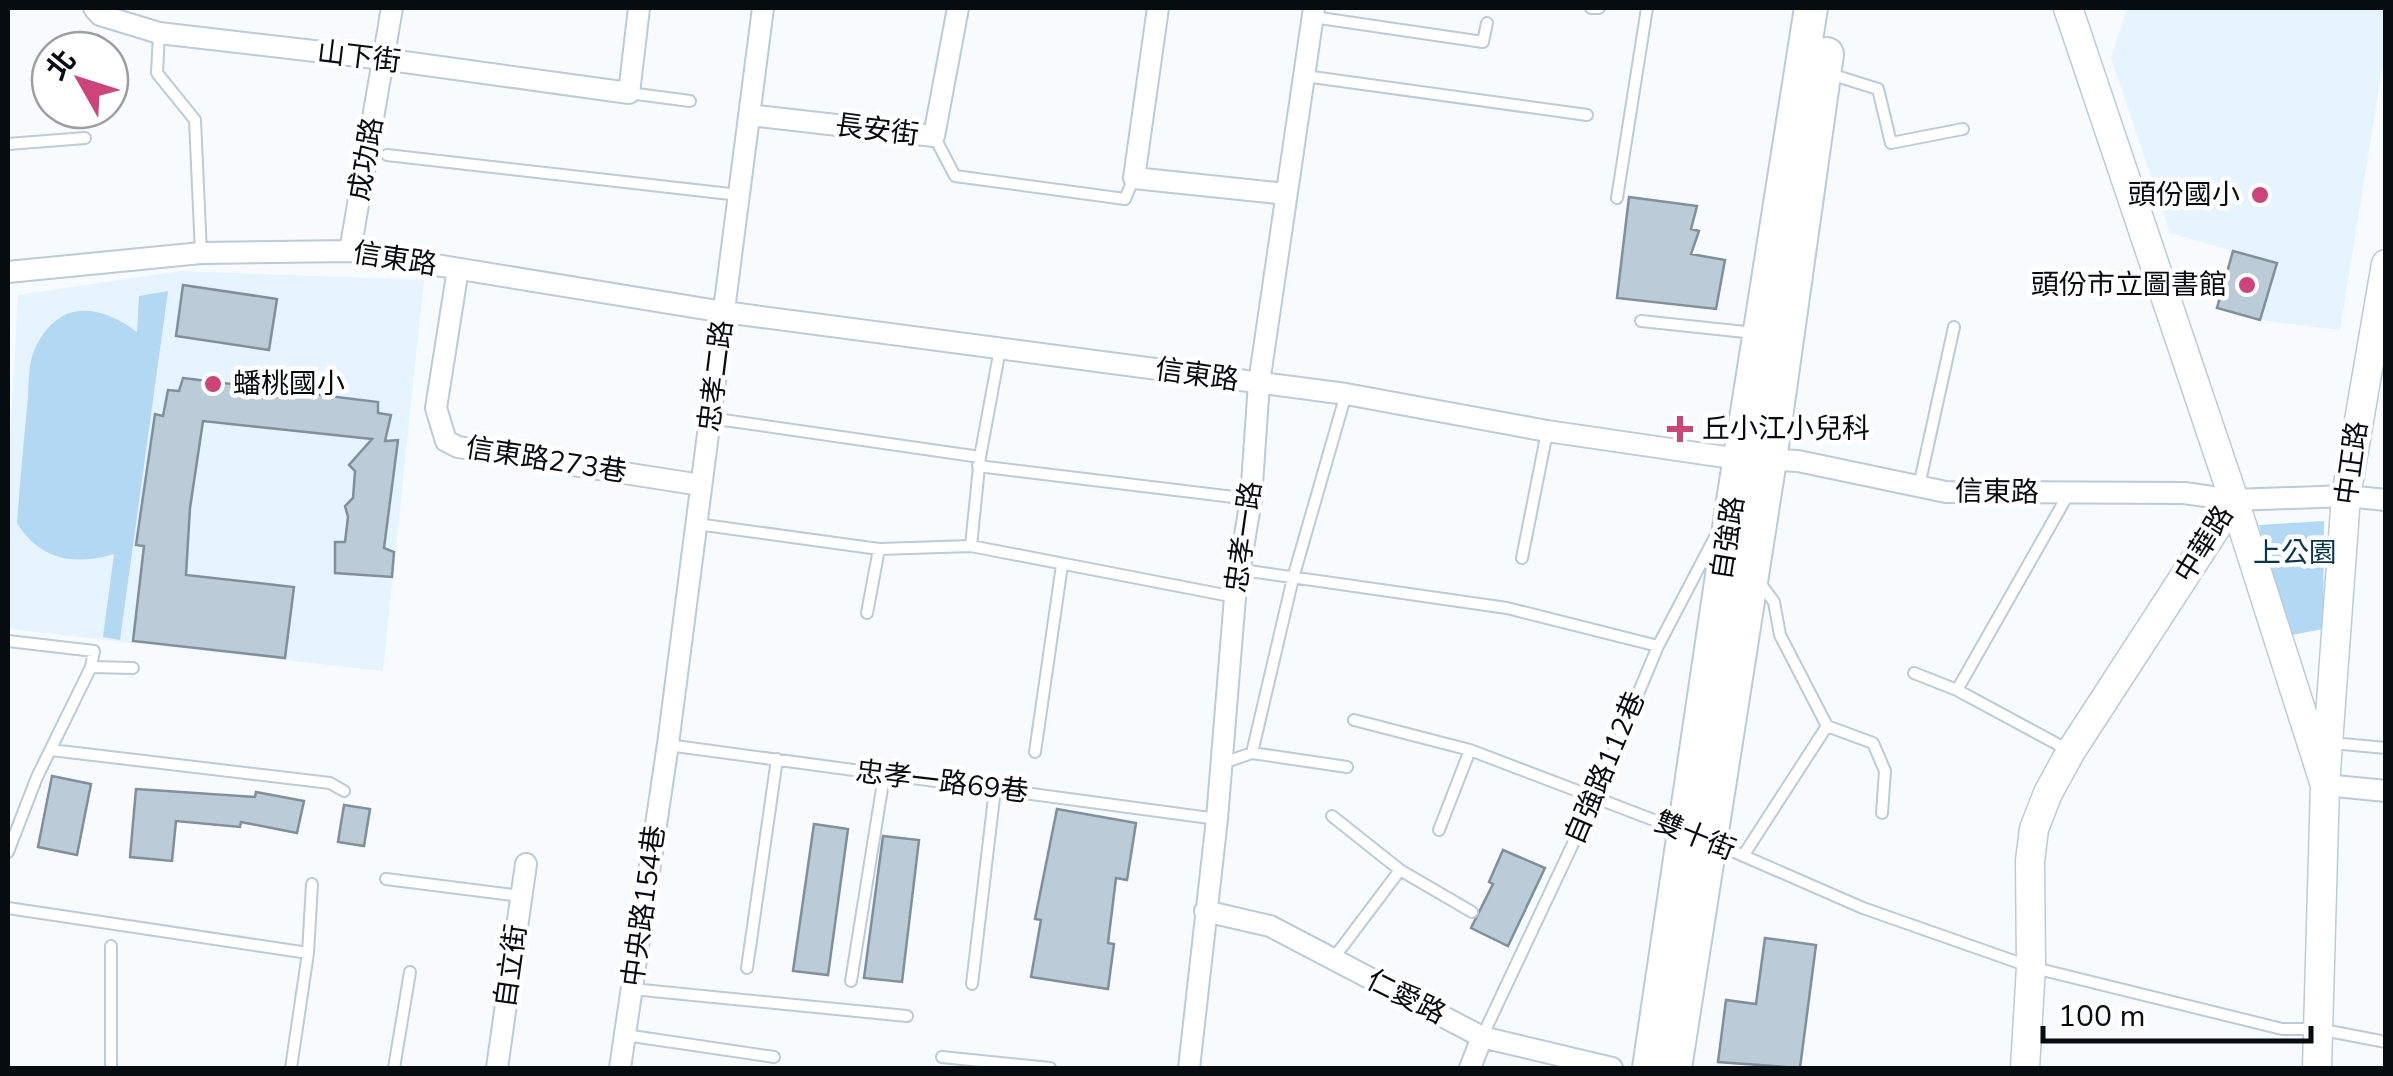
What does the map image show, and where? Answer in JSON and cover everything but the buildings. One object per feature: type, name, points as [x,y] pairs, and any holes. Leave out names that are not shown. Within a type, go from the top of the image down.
[{"type":"main road","name":"自強路","points":[[1648,1068],[1752,572],[1760,334],[1812,8]]},
{"type":"main road","name":"自強路","points":[[1675,1068],[1733,501],[1755,458],[1834,8]]},
{"type":"street","name":"成功路","points":[[350,251],[392,8]]},
{"type":"street","points":[[629,94],[639,8]]},
{"type":"street","name":"忠孝二路","points":[[668,744],[763,8]]},
{"type":"street","name":"長安街","points":[[749,115],[934,136],[958,8]]},
{"type":"street","points":[[1158,8],[1134,178],[1286,194]]},
{"type":"street","name":"中華路","points":[[2025,1068],[2034,829],[2071,752],[2234,500],[2068,8]]},
{"type":"street","name":"山下街","points":[[98,10],[159,33],[383,59],[629,94]]},
{"type":"street","name":"忠孝一路","points":[[1189,1068],[1217,819],[1235,598],[1251,499],[1259,383],[1313,12]]},
{"type":"street","name":"信東路","points":[[8,272],[201,253],[350,251],[724,312],[1346,394],[1547,431],[1725,457],[1798,461],[1946,492],[2184,492],[2234,500],[2346,496],[2386,500]]},
{"type":"street","name":"中正路","points":[[2319,742],[2346,496],[2386,264]]},
{"type":"street","name":"信東路273巷","points":[[458,269],[436,408],[446,441],[458,447],[701,485]]},
{"type":"street","name":"中正路","points":[[2234,500],[2319,742],[2325,785],[2317,1068]]},
{"type":"street","name":"中央路154巷","points":[[620,1068],[668,744]]},
{"type":"street","points":[[2325,785],[2386,791]]},
{"type":"street","name":"自立街","points":[[497,1068],[526,864]]},
{"type":"street","name":"仁愛路","points":[[1205,912],[1270,926],[1482,1037],[1612,1068]]},
{"type":"street","points":[[1470,1068],[1482,1037]]},
{"type":"lane","points":[[1617,198],[1648,8]]},
{"type":"lane","points":[[1313,12],[1483,42],[1487,23]]},
{"type":"lane","points":[[159,33],[157,74],[195,120],[201,253]]},
{"type":"lane","points":[[1824,73],[1878,89],[1892,143],[1963,129]]},
{"type":"lane","points":[[1304,76],[1586,115]]},
{"type":"lane","points":[[629,94],[690,101]]},
{"type":"lane","points":[[934,136],[954,176],[1125,199],[1134,178]]},
{"type":"lane","points":[[8,144],[84,138]]},
{"type":"lane","points":[[388,154],[739,196]]},
{"type":"lane","points":[[1641,322],[1760,334]]},
{"type":"lane","points":[[1919,487],[1954,327]]},
{"type":"lane","points":[[970,546],[979,462],[1000,348]]},
{"type":"lane","points":[[1252,752],[1293,578],[1346,394]]},
{"type":"lane","points":[[710,418],[979,462],[1251,499]]},
{"type":"lane","points":[[1522,558],[1547,431]]},
{"type":"lane","points":[[1957,690],[2069,492]]},
{"type":"lane","name":"自強路112巷","points":[[1482,1037],[1595,797],[1658,646],[1733,501]]},
{"type":"lane","points":[[696,524],[879,549],[970,546],[1235,598]]},
{"type":"lane","points":[[868,613],[879,549]]},
{"type":"lane","points":[[1035,752],[1062,564]]},
{"type":"lane","points":[[1242,570],[1507,608],[1658,646]]},
{"type":"lane","points":[[1752,572],[1774,602],[1780,635],[1827,726],[1873,742],[1885,771],[1882,813]]},
{"type":"lane","points":[[8,641],[94,651],[92,667],[51,750],[8,852]]},
{"type":"lane","points":[[92,667],[133,668]]},
{"type":"lane","points":[[1914,673],[1957,690],[2071,752]]},
{"type":"lane","name":"雙十街","points":[[1354,720],[1470,750],[1697,836],[1863,908],[2030,967],[2282,1029],[2318,1029],[2386,1042]]},
{"type":"lane","points":[[1743,856],[1827,726]]},
{"type":"lane","points":[[2319,742],[2386,748]]},
{"type":"lane","name":"忠孝一路69巷","points":[[668,744],[1217,819]]},
{"type":"lane","points":[[51,750],[330,783],[344,791]]},
{"type":"lane","points":[[1439,830],[1470,750]]},
{"type":"lane","points":[[1222,763],[1252,752],[1347,766]]},
{"type":"lane","points":[[747,968],[776,760]]},
{"type":"lane","points":[[851,981],[884,776]]},
{"type":"lane","points":[[972,984],[995,789]]},
{"type":"lane","points":[[1332,816],[1400,870],[1472,912]]},
{"type":"lane","points":[[1332,960],[1400,870]]},
{"type":"lane","points":[[386,879],[521,896]]},
{"type":"lane","points":[[291,1068],[308,953],[312,884]]},
{"type":"lane","points":[[8,908],[308,953]]},
{"type":"lane","points":[[111,946],[112,1068]]},
{"type":"lane","points":[[394,1068],[410,972]]},
{"type":"lane","points":[[632,988],[907,1016]]},
{"type":"lane","points":[[625,1036],[774,1057]]},
{"type":"lane","points":[[942,1057],[1050,1068]]},
{"type":"shaded area","name":"頭份國小","points":[[2127,8],[2385,8],[2385,51],[2340,330],[2260,320],[2276,263],[2170,233],[2111,58]]},
{"type":"shaded area","name":"蟠桃國小","points":[[180,271],[424,280],[383,671],[8,629],[8,472],[18,295]]},
{"type":"green space","points":[[168,291],[120,640],[103,637],[114,554],[85,559],[59,557],[36,545],[17,523],[30,368],[43,334],[66,314],[80,311],[108,315],[137,332],[139,296]]},
{"type":"green space","name":"上公園","points":[[2324,521],[2323,629],[2287,636],[2259,525]]},
{"type":"place","name":"頭份國小","points":[[2260,195]]},
{"type":"place","name":"頭份市立圖書館","points":[[2247,285]]},
{"type":"place","name":"蟠桃國小","points":[[213,384]]},
{"type":"place","name":"丘小江小兒科","points":[[1680,429]]}]
